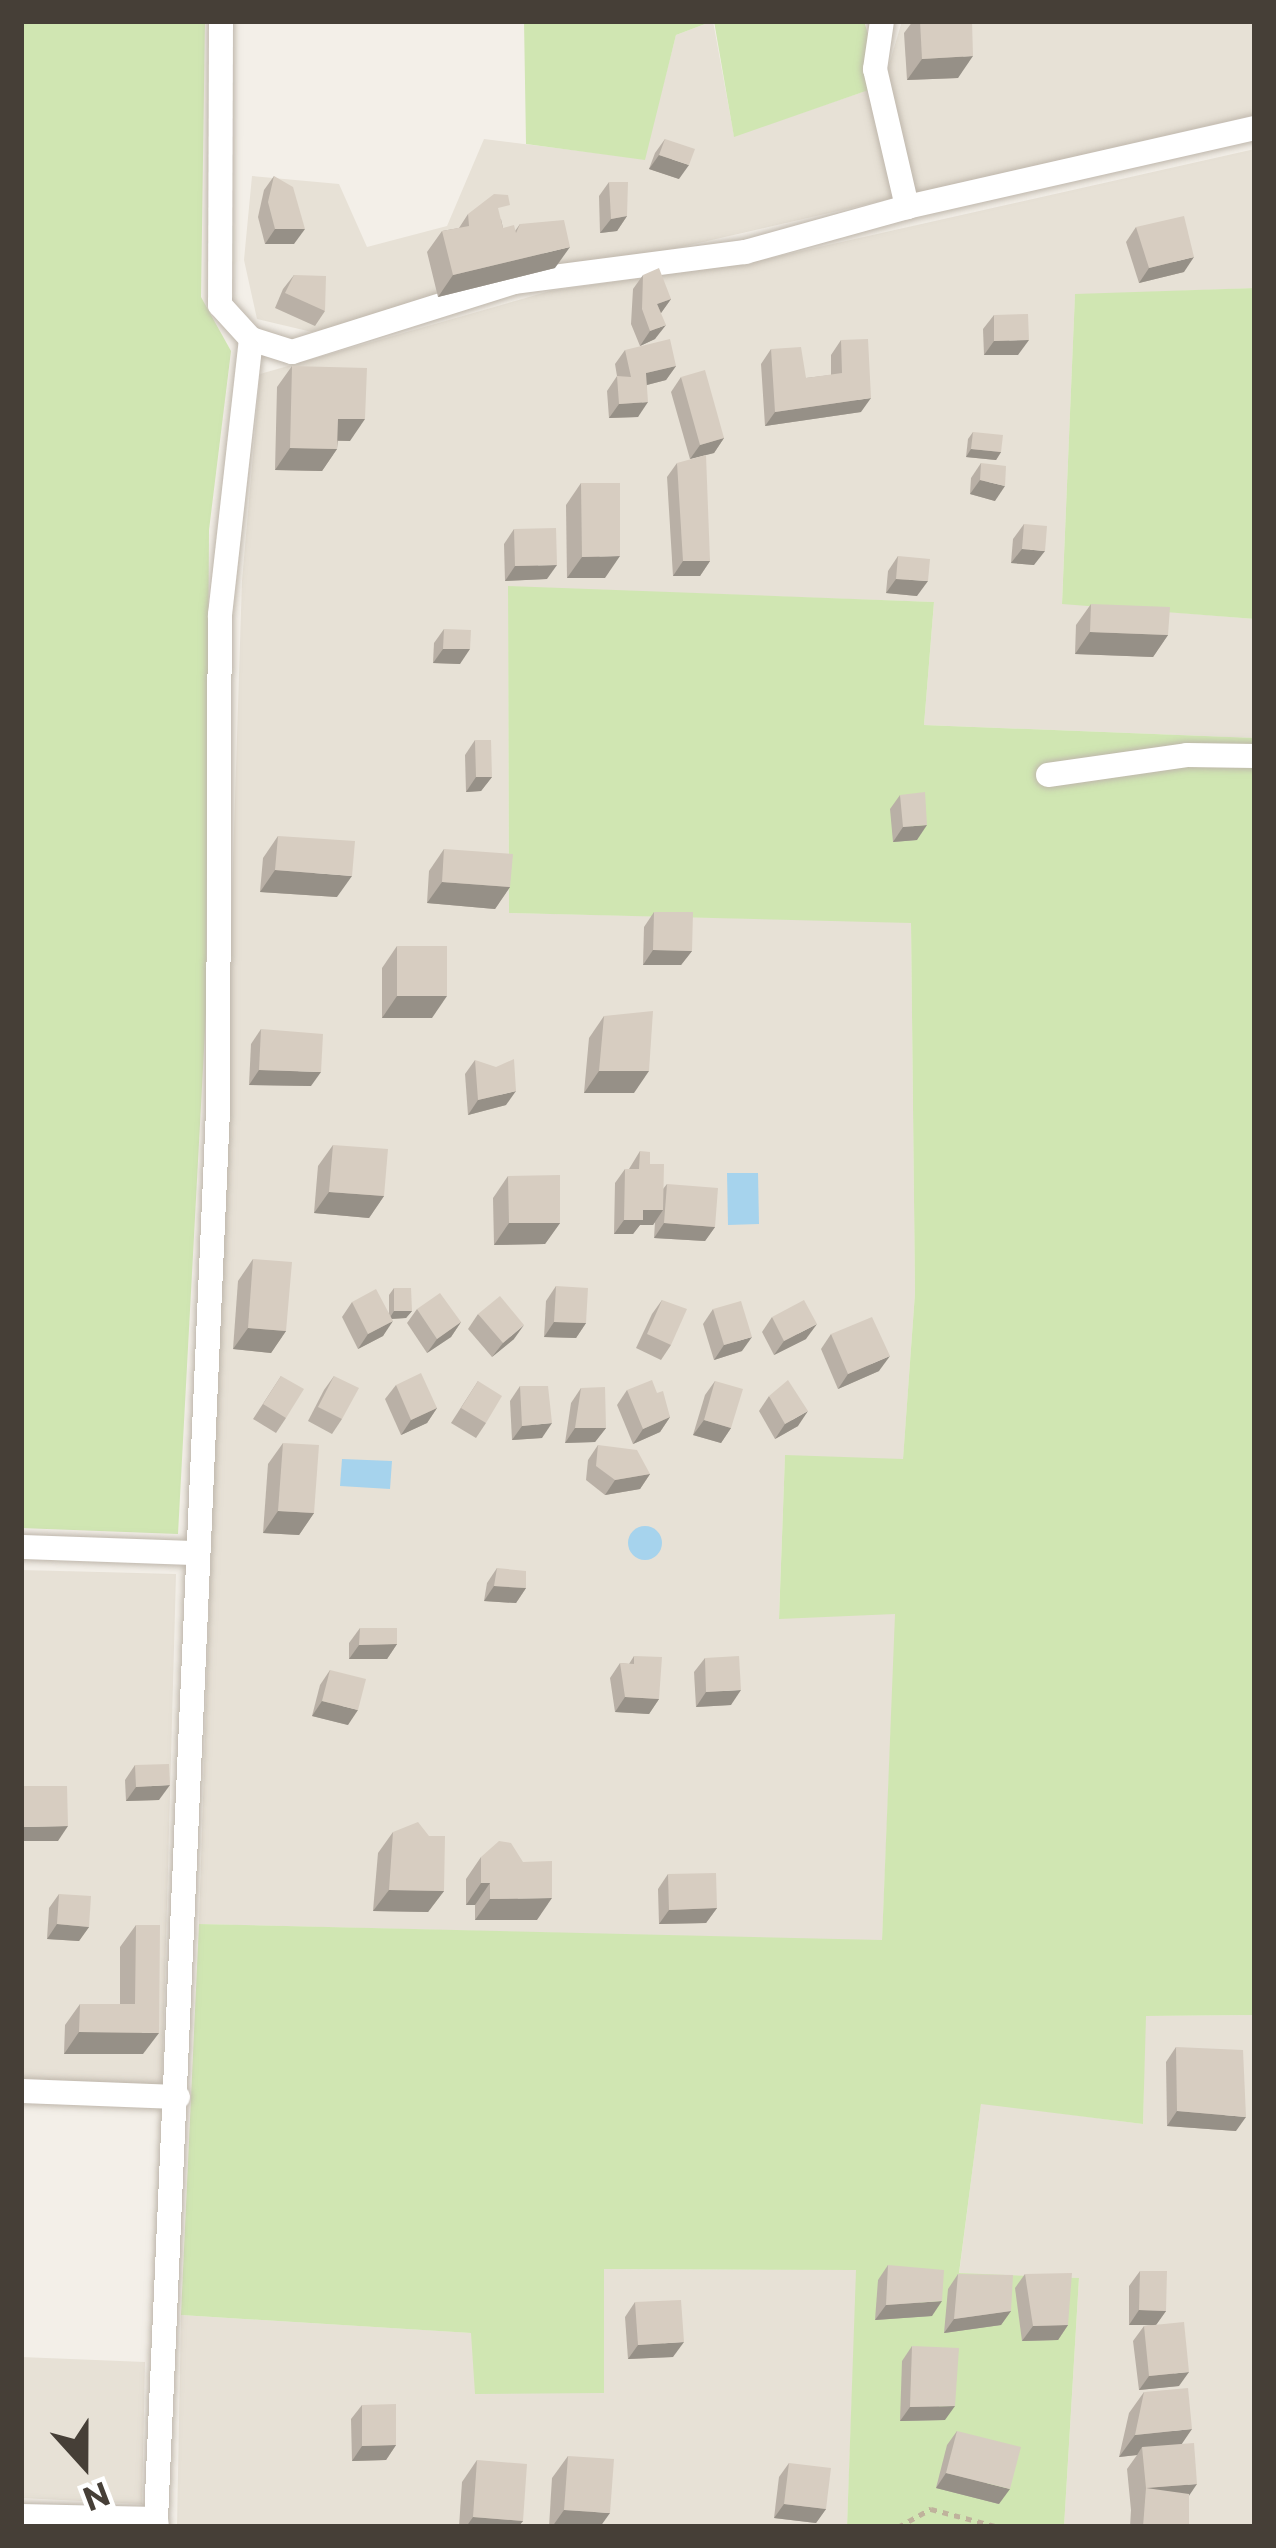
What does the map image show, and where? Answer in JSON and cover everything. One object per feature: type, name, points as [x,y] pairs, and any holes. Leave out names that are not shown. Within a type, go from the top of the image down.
[{"type":"street","points":[[221,21],[218,291],[227,320],[251,339],[292,352],[318,350],[514,282],[690,263],[907,206],[1255,128]]},
{"type":"street","points":[[882,21],[875,69],[907,206]]},
{"type":"street","points":[[21,2516],[156,2523],[218,1110],[220,615],[251,339]]},
{"type":"street","points":[[1048,775],[1187,755],[1255,756]]},
{"type":"street","points":[[21,1547],[195,1553]]},
{"type":"street","points":[[21,2090],[178,2097]]},
{"type":"path","points":[[898,2527],[932,2509],[999,2527]]},
{"type":"shaded area","points":[[713,21],[734,136],[883,85],[902,21],[1255,21],[1255,115],[312,332],[257,319],[244,260],[252,176],[339,184],[367,247],[447,226],[484,139],[644,159],[676,35]]},
{"type":"shaded area","points":[[1255,149],[1255,288],[1075,295],[1062,603],[1255,619],[1255,738],[924,725],[934,602],[508,587],[509,913],[911,922],[915,1293],[903,1460],[785,1456],[779,1618],[896,1613],[882,1941],[199,1924],[242,581],[260,374],[550,291],[757,261]]},
{"type":"shaded area","points":[[21,1570],[176,1574],[162,2088],[21,2083]]},
{"type":"shaded area","points":[[1255,2015],[1255,2527],[1064,2527],[1079,2278],[959,2274],[981,2103],[1143,2124],[1145,2016]]},
{"type":"shaded area","points":[[604,2269],[857,2270],[847,2527],[177,2527],[181,2315],[472,2333],[604,2392]]},
{"type":"shaded area","points":[[21,2357],[145,2362],[142,2504],[21,2498]]},
{"type":"green space","points":[[21,21],[205,21],[201,297],[231,351],[209,530],[206,1012],[178,1534],[21,1528]]},
{"type":"green space","points":[[524,21],[713,21],[676,35],[645,160],[526,144]]},
{"type":"green space","points":[[714,21],[864,21],[883,85],[734,137]]},
{"type":"green space","points":[[1255,288],[1255,619],[1062,604],[1075,294]]},
{"type":"green space","points":[[508,586],[934,602],[924,725],[1255,738],[1255,2015],[1146,2016],[1143,2124],[981,2104],[959,2273],[1079,2278],[1064,2527],[847,2527],[856,2270],[604,2269],[604,2393],[475,2394],[471,2333],[181,2315],[199,1924],[882,1940],[895,1614],[779,1619],[785,1455],[903,1459],[915,1293],[911,923],[509,913]]},
{"type":"water","points":[[727,1173],[758,1173],[759,1224],[728,1225]]},
{"type":"water","points":[[342,1459],[392,1461],[390,1489],[340,1486]]},
{"type":"water","points":[[645,1526],[657,1531],[662,1543],[657,1555],[645,1560],[633,1555],[628,1543],[633,1531]]},
{"type":"building","points":[[920,21],[972,21],[973,56],[922,59]]},
{"type":"building","points":[[665,139],[695,149],[689,165],[659,155]]},
{"type":"building","points":[[274,176],[293,187],[305,229],[275,229],[268,202]]},
{"type":"building","points":[[609,182],[628,182],[627,216],[611,219]]},
{"type":"building","points":[[494,194],[508,195],[510,205],[498,208],[503,228],[514,225],[516,233],[520,224],[564,220],[570,247],[453,275],[442,231],[469,226],[468,214]]},
{"type":"building","points":[[1184,216],[1194,257],[1149,268],[1136,227]]},
{"type":"building","points":[[659,268],[671,299],[657,304],[666,325],[650,331],[642,309],[643,275]]},
{"type":"building","points":[[294,275],[326,276],[325,311],[285,293]]},
{"type":"building","points":[[1028,314],[1029,340],[994,341],[994,315]]},
{"type":"building","points":[[670,339],[676,366],[646,373],[648,402],[619,404],[617,376],[631,377],[625,350]]},
{"type":"building","points":[[868,339],[871,398],[775,412],[771,349],[801,347],[806,378],[842,373],[841,340]]},
{"type":"building","points":[[292,366],[367,368],[365,419],[338,419],[337,449],[290,448]]},
{"type":"building","points":[[705,370],[724,438],[700,445],[681,377]]},
{"type":"building","points":[[973,432],[1003,435],[1001,452],[971,449]]},
{"type":"building","points":[[706,455],[710,561],[683,561],[677,463]]},
{"type":"building","points":[[981,463],[1006,466],[1005,486],[980,480]]},
{"type":"building","points":[[581,483],[620,483],[620,556],[582,557]]},
{"type":"building","points":[[1024,524],[1047,526],[1045,551],[1022,549]]},
{"type":"building","points":[[556,528],[557,565],[515,566],[514,529]]},
{"type":"building","points":[[898,556],[930,559],[928,581],[896,579]]},
{"type":"building","points":[[1091,604],[1170,607],[1168,635],[1090,632]]},
{"type":"building","points":[[444,629],[471,630],[470,649],[443,649]]},
{"type":"building","points":[[475,740],[491,740],[492,777],[476,777]]},
{"type":"building","points":[[925,792],[927,825],[903,827],[900,795]]},
{"type":"building","points":[[278,836],[355,841],[352,876],[275,870]]},
{"type":"building","points":[[444,849],[513,854],[510,887],[442,882]]},
{"type":"building","points":[[654,912],[693,912],[692,951],[653,950]]},
{"type":"building","points":[[397,946],[447,946],[447,996],[397,996]]},
{"type":"building","points":[[653,1011],[649,1071],[599,1071],[604,1016]]},
{"type":"building","points":[[261,1029],[323,1034],[321,1072],[259,1070]]},
{"type":"building","points":[[514,1059],[516,1091],[478,1100],[475,1060],[496,1067]]},
{"type":"building","points":[[333,1145],[388,1149],[384,1196],[329,1192]]},
{"type":"building","points":[[640,1151],[650,1152],[650,1164],[664,1164],[663,1210],[643,1210],[643,1220],[624,1220],[625,1169],[639,1169]]},
{"type":"building","points":[[560,1175],[560,1223],[509,1223],[508,1176]]},
{"type":"building","points":[[667,1184],[718,1188],[715,1227],[664,1223]]},
{"type":"building","points":[[253,1259],[292,1262],[286,1331],[248,1328]]},
{"type":"building","points":[[556,1286],[588,1288],[586,1323],[554,1322]]},
{"type":"building","points":[[394,1288],[411,1288],[412,1311],[394,1311]]},
{"type":"building","points":[[376,1289],[393,1321],[368,1334],[352,1302]]},
{"type":"building","points":[[440,1293],[461,1322],[437,1339],[417,1309]]},
{"type":"building","points":[[500,1296],[524,1325],[503,1343],[478,1314]]},
{"type":"building","points":[[662,1300],[687,1309],[671,1345],[647,1334]]},
{"type":"building","points":[[804,1300],[817,1324],[784,1341],[772,1317]]},
{"type":"building","points":[[741,1301],[752,1337],[724,1345],[713,1309]]},
{"type":"building","points":[[872,1317],[890,1356],[848,1374],[831,1334]]},
{"type":"building","points":[[421,1373],[437,1408],[411,1420],[396,1385]]},
{"type":"building","points":[[281,1376],[304,1389],[286,1418],[263,1404]]},
{"type":"building","points":[[334,1376],[359,1388],[342,1419],[318,1407]]},
{"type":"building","points":[[652,1380],[657,1393],[663,1391],[670,1417],[643,1429],[627,1390]]},
{"type":"building","points":[[788,1380],[808,1411],[785,1424],[769,1396]]},
{"type":"building","points":[[478,1381],[502,1396],[486,1423],[461,1408]]},
{"type":"building","points":[[715,1381],[743,1389],[731,1428],[704,1420]]},
{"type":"building","points":[[520,1386],[548,1386],[552,1423],[522,1426]]},
{"type":"building","points":[[605,1387],[606,1428],[575,1428],[581,1388]]},
{"type":"building","points":[[283,1443],[319,1445],[314,1513],[278,1511]]},
{"type":"building","points":[[598,1445],[637,1450],[650,1474],[615,1480],[596,1466]]},
{"type":"building","points":[[497,1568],[526,1571],[526,1588],[494,1586]]},
{"type":"building","points":[[360,1628],[397,1628],[397,1644],[359,1645]]},
{"type":"building","points":[[634,1656],[662,1657],[659,1699],[625,1697],[620,1663],[634,1664]]},
{"type":"building","points":[[739,1656],[741,1690],[706,1692],[705,1658]]},
{"type":"building","points":[[330,1670],[366,1679],[358,1710],[322,1701]]},
{"type":"building","points":[[169,1764],[170,1785],[136,1787],[135,1765]]},
{"type":"building","points":[[22,1786],[67,1786],[68,1826],[23,1827]]},
{"type":"building","points":[[418,1822],[429,1836],[445,1836],[444,1891],[389,1890],[393,1832]]},
{"type":"building","points":[[499,1841],[511,1843],[523,1862],[552,1861],[552,1898],[490,1899],[490,1883],[481,1883],[481,1857]]},
{"type":"building","points":[[716,1873],[717,1908],[669,1910],[668,1874]]},
{"type":"building","points":[[59,1894],[91,1896],[89,1927],[57,1924]]},
{"type":"building","points":[[136,1925],[160,1925],[159,2033],[79,2032],[80,2004],[135,2004]]},
{"type":"building","points":[[1176,2047],[1243,2050],[1246,2117],[1177,2111]]},
{"type":"building","points":[[888,2265],[944,2270],[942,2301],[886,2305]]},
{"type":"building","points":[[1140,2271],[1167,2271],[1166,2311],[1139,2310]]},
{"type":"building","points":[[1072,2273],[1068,2325],[1033,2326],[1025,2274]]},
{"type":"building","points":[[958,2274],[1013,2275],[1011,2311],[954,2319]]},
{"type":"building","points":[[681,2300],[684,2342],[638,2345],[635,2302]]},
{"type":"building","points":[[1184,2322],[1189,2372],[1149,2376],[1144,2326]]},
{"type":"building","points":[[912,2346],[959,2348],[955,2406],[910,2407]]},
{"type":"building","points":[[1188,2388],[1192,2429],[1135,2435],[1144,2392]]},
{"type":"building","points":[[396,2404],[396,2445],[362,2446],[362,2405]]},
{"type":"building","points":[[957,2431],[1021,2447],[1010,2489],[946,2473]]},
{"type":"building","points":[[1194,2443],[1197,2484],[1146,2488],[1142,2447]]},
{"type":"building","points":[[568,2456],[614,2459],[610,2513],[564,2510]]},
{"type":"building","points":[[477,2460],[527,2464],[523,2521],[473,2517]]},
{"type":"building","points":[[789,2463],[831,2468],[826,2509],[784,2504]]},
{"type":"building","points":[[1146,2488],[1189,2494],[1189,2527],[1143,2527]]}]
